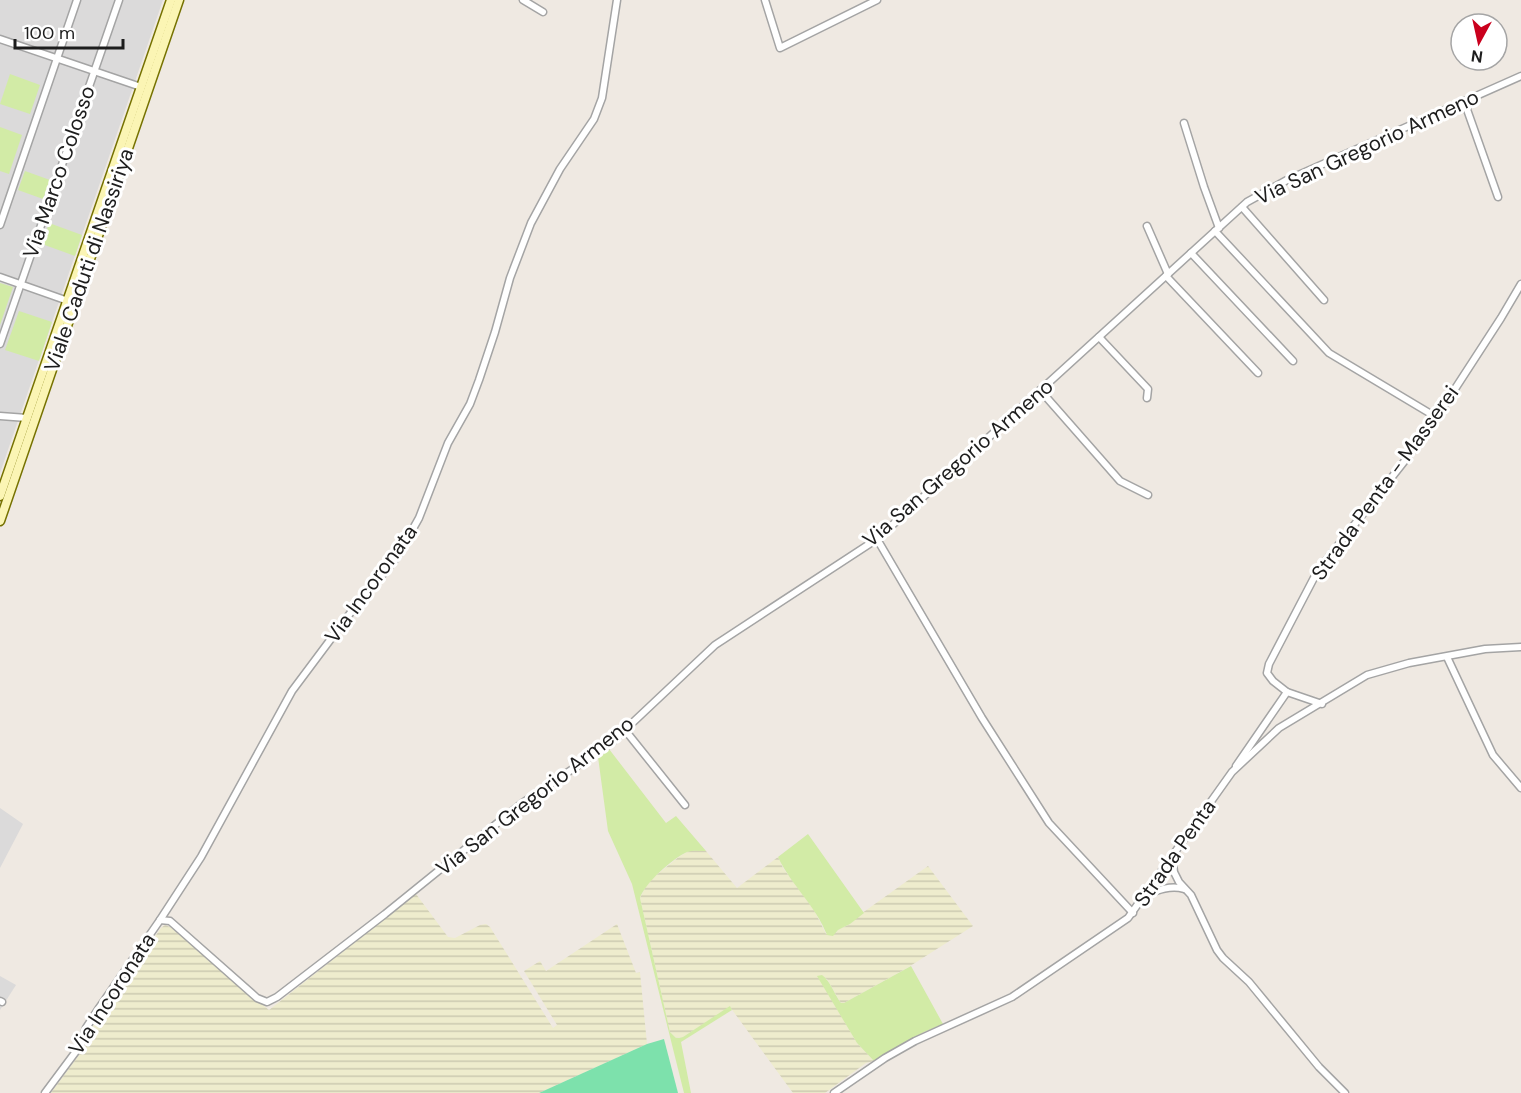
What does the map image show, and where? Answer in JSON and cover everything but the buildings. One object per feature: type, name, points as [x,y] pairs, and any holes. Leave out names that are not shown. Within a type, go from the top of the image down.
[{"type":"main road","name":"Viale Caduti di Nassiriya","points":[[0,496],[171,0]]},
{"type":"main road","name":"Viale Caduti di Nassiriya","points":[[0,521],[179,0]]},
{"type":"street","points":[[0,225],[77,0]]},
{"type":"street","name":"Via Marco Colosso","points":[[0,344],[118,0]]},
{"type":"street","points":[[523,0],[543,12]]},
{"type":"street","name":"Via Incoronata","points":[[45,1093],[80,1046],[86,1029],[99,1008],[201,857],[292,691],[369,588],[397,557],[419,518],[448,443],[470,404],[493,341],[510,278],[531,223],[560,169],[594,119],[602,98],[617,0]]},
{"type":"street","points":[[765,0],[780,48],[877,0]]},
{"type":"street","points":[[0,39],[141,87]]},
{"type":"street","name":"Via San Gregorio Armeno","points":[[160,920],[170,921],[257,998],[267,1002],[277,997],[385,914],[521,804],[595,754],[625,730],[716,645],[877,538],[1256,196],[1521,76]]},
{"type":"street","points":[[1464,101],[1498,197]]},
{"type":"street","points":[[1185,123],[1217,230],[1329,353],[1436,417]]},
{"type":"street","points":[[1242,207],[1324,300]]},
{"type":"street","points":[[1147,226],[1167,275],[1258,373]]},
{"type":"street","points":[[1191,253],[1293,361]]},
{"type":"street","points":[[0,277],[68,301]]},
{"type":"street","name":"Strada Penta - Masserei","points":[[1287,692],[1267,673],[1269,664],[1317,572],[1407,458],[1501,318],[1521,284]]},
{"type":"street","points":[[1099,337],[1148,388],[1147,398]]},
{"type":"street","points":[[1040,390],[1120,481],[1148,495]]},
{"type":"street","points":[[0,416],[27,418]]},
{"type":"street","points":[[877,538],[982,718],[1048,823],[1133,912]]},
{"type":"street","name":"Strada Penta","points":[[834,1093],[885,1058],[915,1041],[1012,997],[1133,912],[1232,772],[1279,728],[1367,675],[1409,663],[1485,649],[1521,647]]},
{"type":"street","points":[[1447,657],[1493,755],[1521,788]]},
{"type":"street","points":[[1232,772],[1242,754],[1287,692],[1322,704]]},
{"type":"street","points":[[625,730],[685,805]]},
{"type":"street","points":[[1172,855],[1174,872],[1191,895],[1217,950],[1250,982],[1319,1067],[1345,1093]]},
{"type":"street","points":[[1145,895],[1157,890],[1176,887],[1185,889]]},
{"type":"shaded area","points":[[0,0],[163,0],[0,473]]},
{"type":"shaded area","points":[[0,808],[23,824],[0,868]]},
{"type":"shaded area","points":[[696,850],[706,851],[737,888],[778,857],[783,868],[814,910],[826,934],[836,933],[850,924],[928,866],[973,926],[907,968],[844,1003],[841,1003],[827,979],[818,976],[857,1043],[874,1061],[866,1063],[825,1093],[793,1093],[730,1007],[683,1037],[676,1038],[670,1032],[640,898],[654,877],[680,856]]},
{"type":"shaded area","points":[[416,894],[448,937],[455,938],[480,925],[486,924],[490,927],[553,1028],[557,1025],[524,971],[540,961],[546,971],[617,924],[636,973],[640,972],[647,1044],[539,1093],[51,1093],[85,1047],[90,1030],[165,925],[269,1010]]},
{"type":"shaded area","points":[[0,976],[16,985],[0,1010]]},
{"type":"green space","points":[[10,74],[40,85],[30,114],[0,104]]},
{"type":"green space","points":[[0,127],[22,135],[9,174],[0,171]]},
{"type":"green space","points":[[25,171],[50,180],[43,199],[18,190]]},
{"type":"green space","points":[[49,223],[82,235],[75,256],[42,244]]},
{"type":"green space","points":[[0,283],[13,287],[0,325]]},
{"type":"green space","points":[[19,311],[52,322],[39,361],[5,350]]},
{"type":"green space","points":[[609,749],[666,823],[676,816],[706,851],[687,852],[674,860],[653,879],[640,898],[670,1032],[676,1038],[683,1037],[730,1006],[732,1010],[681,1042],[691,1093],[684,1093],[632,884],[608,831],[598,757]]},
{"type":"green space","points":[[808,834],[864,913],[838,930],[833,936],[827,935],[817,915],[778,857]]},
{"type":"green space","points":[[911,966],[943,1024],[924,1032],[874,1061],[857,1043],[817,976],[822,975],[825,978],[841,1003],[844,1003]]},
{"type":"green space","points":[[664,1039],[678,1093],[539,1093],[647,1044]]}]
